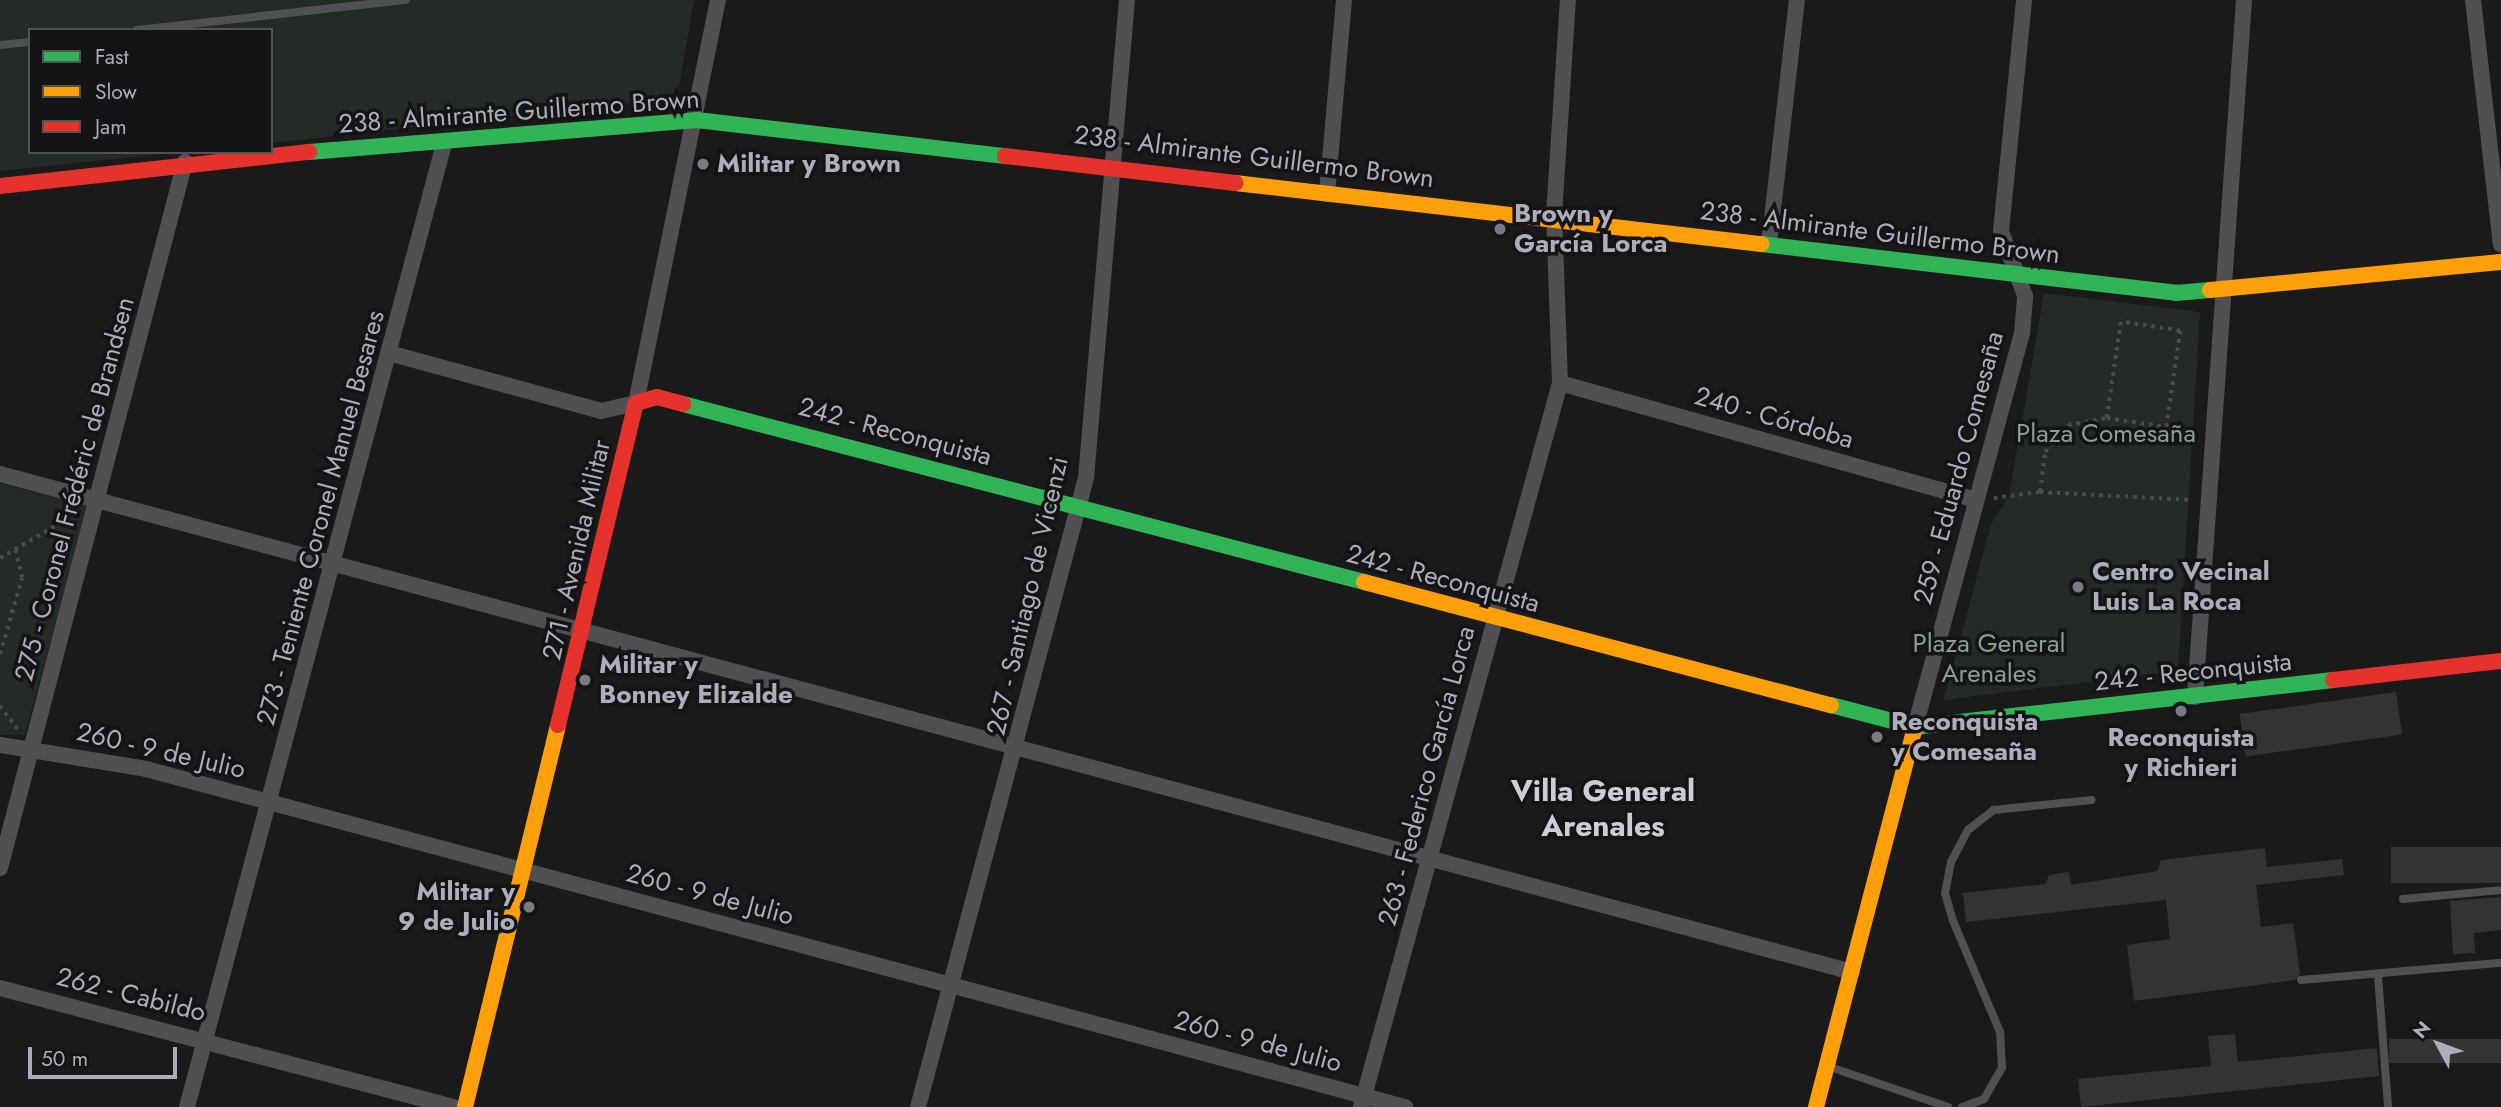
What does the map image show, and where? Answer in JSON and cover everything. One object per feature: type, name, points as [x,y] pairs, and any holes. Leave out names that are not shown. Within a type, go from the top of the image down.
[{"type":"street","name":"271 - Avenida Militar","points":[[465,1107],[585,630],[697,120],[718,0]]},
{"type":"street","name":"267 - Santiago de Vicenzi","points":[[918,1107],[1018,746],[1080,508],[1127,0]]},
{"type":"street","points":[[1327,194],[1344,0]]},
{"type":"street","name":"263 - Federico García Lorca","points":[[1363,1102],[1560,383],[1554,215],[1568,0]]},
{"type":"street","points":[[1769,245],[1797,0]]},
{"type":"street","name":"259 - Eduardo Comesaña","points":[[1816,1107],[1975,500],[2022,333],[2025,296],[2004,251],[2001,208],[2024,0]]},
{"type":"street","points":[[2195,698],[2221,292],[2244,0]]},
{"type":"street","points":[[2473,0],[2501,244]]},
{"type":"street","name":"238 - Almirante Guillermo Brown","points":[[0,186],[185,162],[444,144],[697,120],[1110,164],[1327,194],[1554,215],[1769,245],[2015,274],[2221,292],[2501,262]]},
{"type":"street","name":"273 - Teniente Coronel Manuel Besares","points":[[187,1107],[273,803],[444,144]]},
{"type":"street","name":"275 - Coronel Frédéric de Brandsen","points":[[0,869],[185,162]]},
{"type":"street","name":"242 - Reconquista","points":[[389,353],[601,411],[636,403],[680,398],[1495,619],[1915,727],[2195,698],[2501,661]]},
{"type":"street","name":"240 - Córdoba","points":[[1560,383],[1975,500]]},
{"type":"street","points":[[0,474],[1852,972]]},
{"type":"street","name":"260 - 9 de Julio","points":[[0,745],[32,747],[273,803],[953,983],[1363,1102],[1405,1107]]},
{"type":"street","name":"262 - Cabildo","points":[[0,988],[206,1038],[453,1107]]},
{"type":"lane","points":[[155,28],[406,0]]},
{"type":"lane","points":[[0,45],[28,42]]},
{"type":"lane","points":[[1962,1107],[1984,1099],[2001,1068],[2001,1044],[1990,998],[1950,912],[1945,893],[1951,862],[1968,830],[1994,810],[2091,800]]},
{"type":"lane","points":[[2403,899],[2501,890]]},
{"type":"lane","points":[[2301,979],[2378,976],[2501,963]]},
{"type":"lane","points":[[2378,976],[2388,1107]]},
{"type":"lane","points":[[1827,1066],[1948,1107]]},
{"type":"path","points":[[2039,492],[2045,452],[2055,436],[2068,425],[2107,418],[2166,427],[2180,331],[2121,322],[2107,418]]},
{"type":"path","points":[[1975,500],[2039,492],[2208,501]]},
{"type":"path","points":[[0,558],[98,500]]},
{"type":"path","points":[[0,654],[22,578],[15,549]]},
{"type":"path","points":[[0,706],[32,747]]},
{"type":"green space","points":[[0,0],[694,0],[677,98],[273,143],[273,28],[28,28],[28,154],[162,154],[0,171]]},
{"type":"green space","points":[[2044,293],[2200,312],[2178,671],[1944,700],[1991,524],[2009,496]]},
{"type":"green space","points":[[0,483],[88,506],[25,735],[0,735]]},
{"type":"building","points":[[2396,692],[2402,735],[2246,757],[2240,714]]},
{"type":"building","points":[[2391,847],[2501,847],[2501,883],[2391,883]]},
{"type":"building","points":[[2265,848],[2267,867],[2342,859],[2344,875],[2256,885],[2261,927],[2293,923],[2300,974],[2295,980],[2134,1001],[2127,945],[2170,939],[2166,900],[1966,922],[1963,893],[2045,884],[2049,875],[2069,872],[2071,885],[2157,871],[2161,860]]},
{"type":"building","points":[[2501,897],[2501,930],[2474,933],[2475,953],[2453,954],[2450,901]]},
{"type":"building","points":[[2235,1034],[2238,1062],[2377,1048],[2379,1076],[2081,1107],[2078,1079],[2211,1066],[2208,1036]]},
{"type":"building","points":[[2389,1039],[2501,1039],[2501,1063],[2389,1063]]},
{"type":"traffic: fast","points":[[309,152],[697,120],[1005,156]]},
{"type":"traffic: fast","points":[[1761,244],[2176,293],[2210,290]]},
{"type":"traffic: fast","points":[[683,404],[1364,582]]},
{"type":"traffic: fast","points":[[1831,705],[1915,727],[2333,680]]},
{"type":"traffic: slow","points":[[1235,183],[1761,244]]},
{"type":"traffic: slow","points":[[2210,290],[2501,262]]},
{"type":"traffic: slow","points":[[1364,582],[1831,705]]},
{"type":"traffic: slow","points":[[465,1107],[558,725]]},
{"type":"traffic: slow","points":[[1816,1107],[1915,727]]},
{"type":"traffic: jam","points":[[0,186],[309,152]]},
{"type":"traffic: jam","points":[[1005,156],[1235,183]]},
{"type":"traffic: jam","points":[[558,725],[636,403],[657,397],[683,404]]},
{"type":"traffic: jam","points":[[2333,680],[2501,661]]},
{"type":"place","name":"Militar y Brown","points":[[703,164]]},
{"type":"place","name":"Brown y García Lorca","points":[[1500,229]]},
{"type":"place","name":"Centro Vecinal Luis La Roca","points":[[2078,587]]},
{"type":"place","name":"Militar y Bonney Elizalde","points":[[585,680]]},
{"type":"place","name":"Reconquista y Richieri","points":[[2181,711]]},
{"type":"place","name":"Reconquista y Comesaña","points":[[1877,737]]},
{"type":"place","name":"Militar y 9 de Julio","points":[[529,907]]},
{"type":"district","name":"Villa General Arenales","points":[[1603,808]]},
{"type":"park label","name":"Plaza Comesaña","points":[[2106,434]]},
{"type":"park label","name":"Plaza General Arenales","points":[[1989,659]]}]
